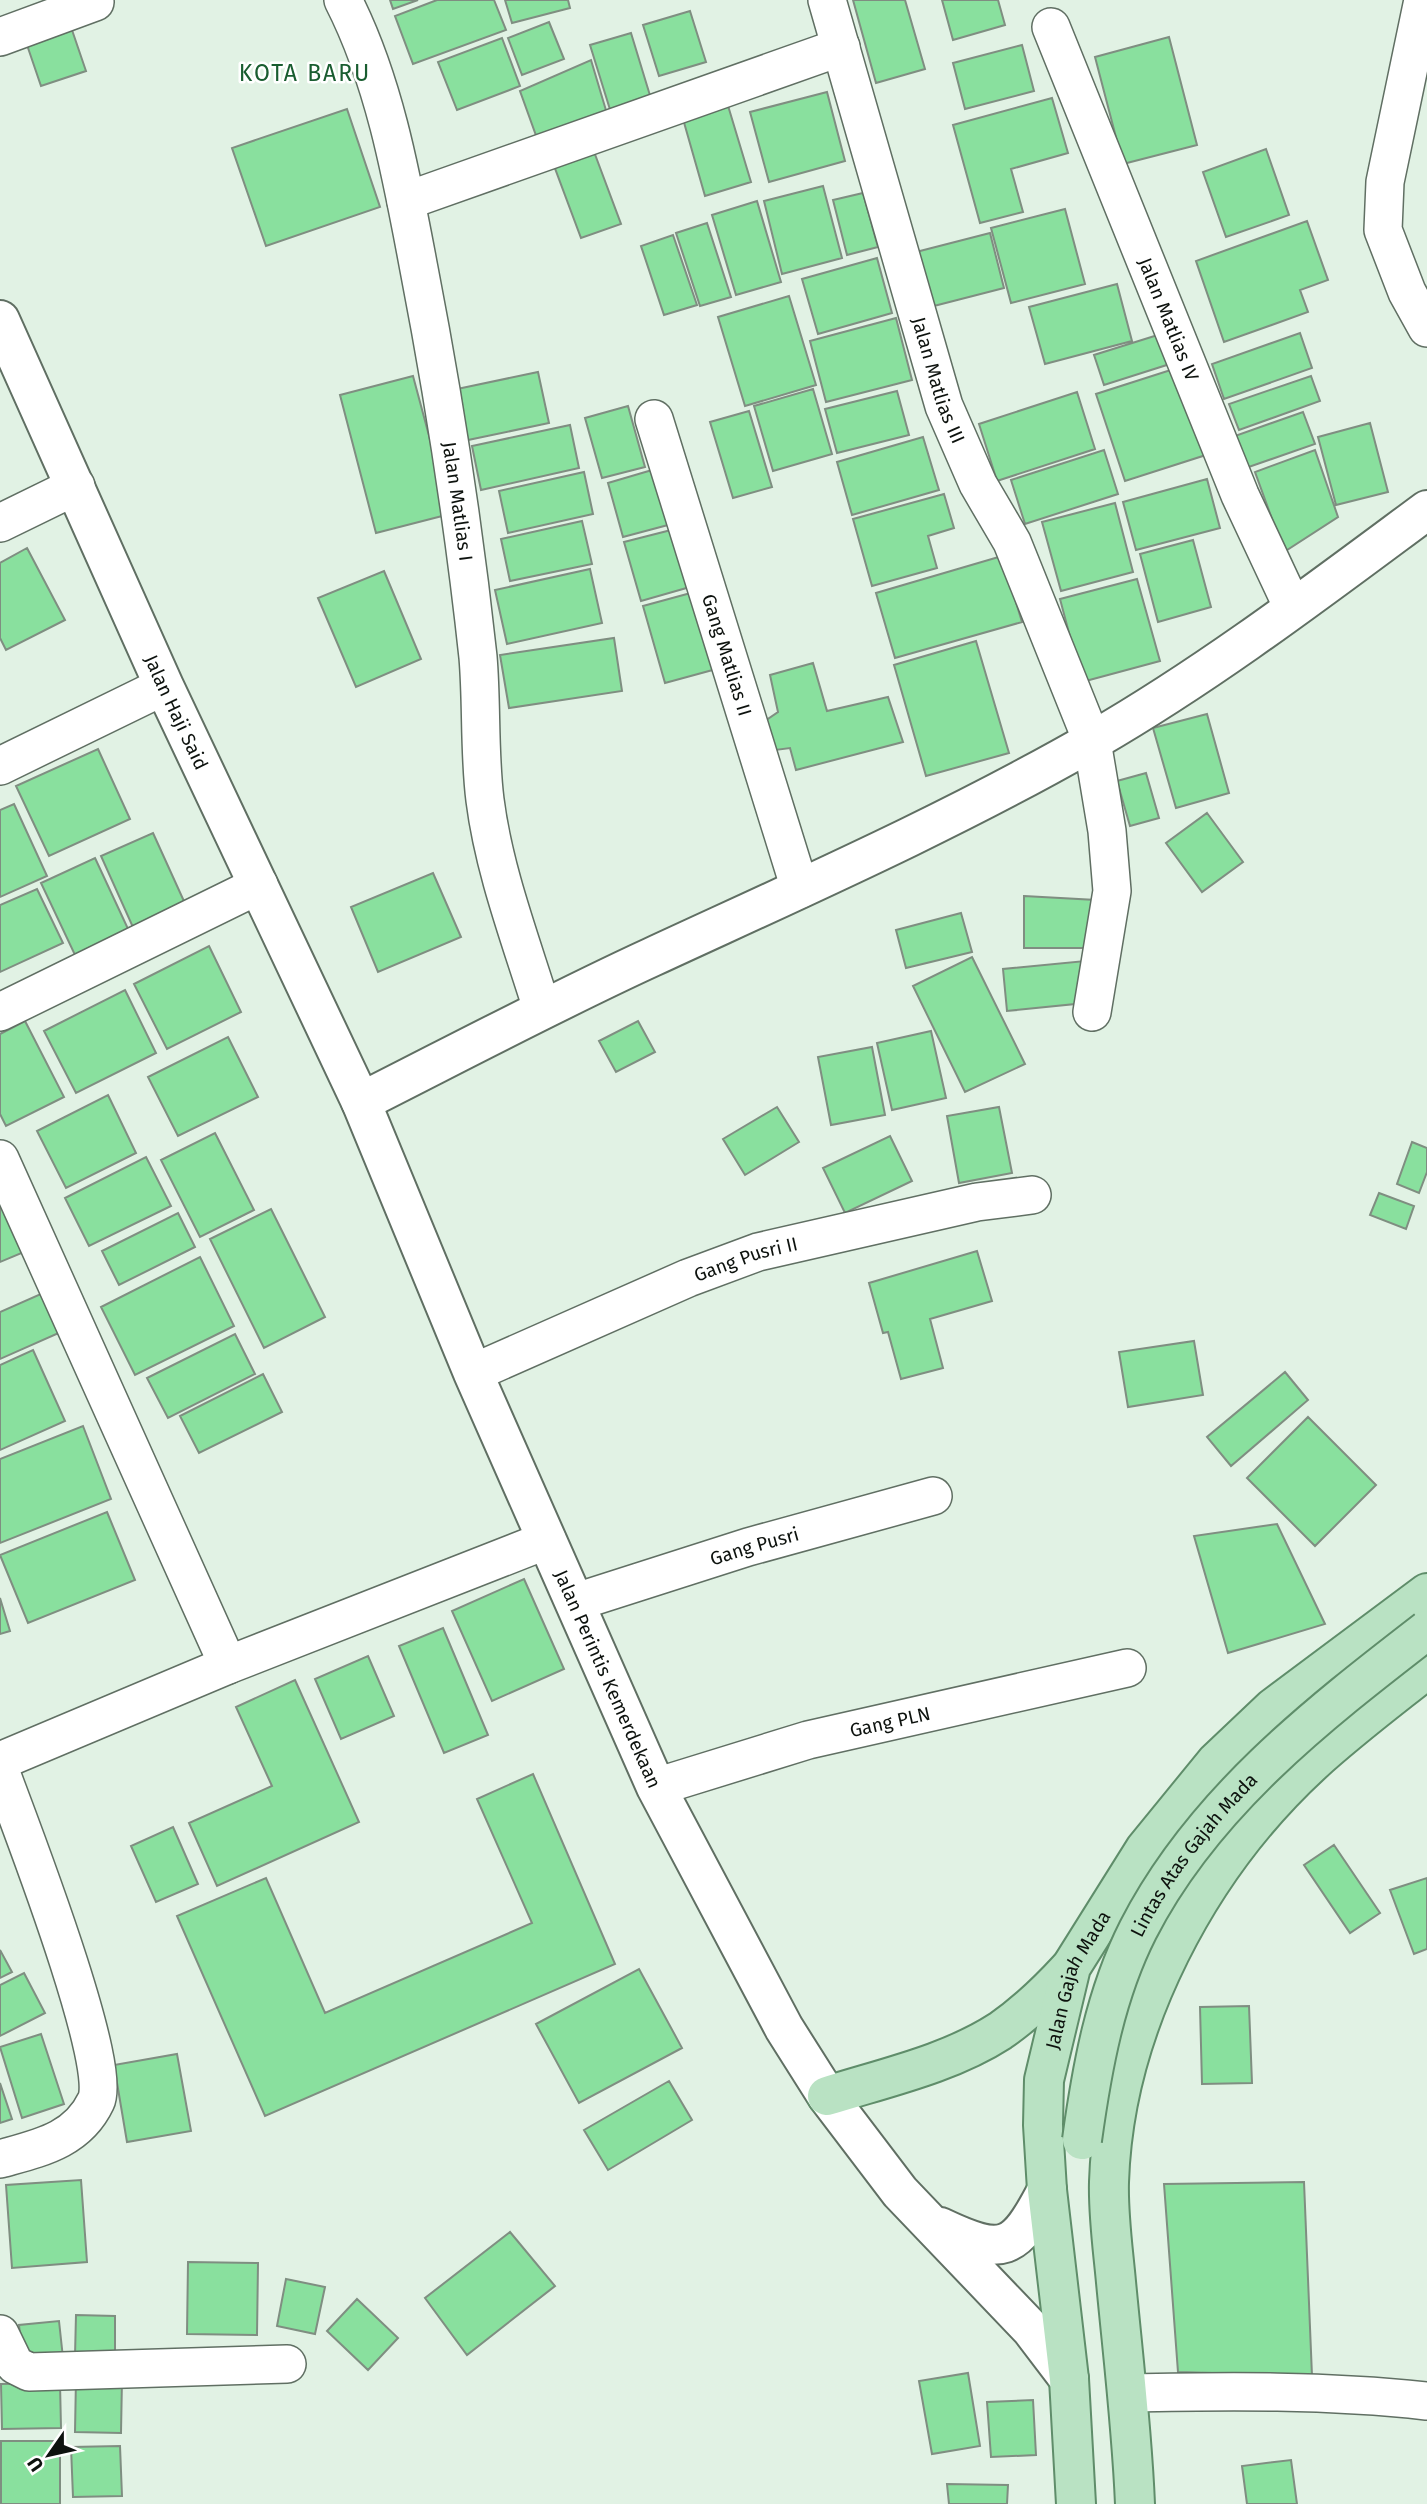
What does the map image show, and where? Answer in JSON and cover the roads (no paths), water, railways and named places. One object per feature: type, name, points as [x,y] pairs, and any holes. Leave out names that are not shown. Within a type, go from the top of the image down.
[{"type":"main road","name":"Jalan Gajah Mada","points":[[1076,2504],[1069,2379],[1047,2190],[1044,2080],[1071,1966],[1103,1912],[1163,1825],[1239,1740],[1306,1683],[1427,1593]]},
{"type":"main road","name":"Lintas Atas Gajah Mada","points":[[1080,2147],[1097,2049],[1118,1978],[1138,1930],[1172,1873],[1212,1821],[1281,1749],[1427,1630]]},
{"type":"main road","points":[[1135,2504],[1128,2393],[1109,2204],[1111,2155],[1127,2072],[1150,1997],[1170,1952],[1218,1871],[1284,1791],[1342,1737],[1427,1669]]},
{"type":"main road","points":[[1103,1912],[1170,1952]]},
{"type":"main road","points":[[827,2096],[940,2059],[998,2032],[1023,2014],[1071,1966]]},
{"type":"main road","points":[[1047,2190],[1080,2147],[1109,2204]]},
{"type":"street","name":"Jalan Matlias I","points":[[343,0],[367,59],[406,201],[443,391],[461,527],[478,659],[485,800],[498,861],[542,1009]]},
{"type":"street","name":"Jalan Matlias III","points":[[827,0],[944,406],[978,484],[1012,542],[1093,741],[1107,831],[1112,891],[1092,1012]]},
{"type":"street","points":[[1423,0],[1385,182],[1383,230],[1407,292],[1427,328]]},
{"type":"street","points":[[0,37],[95,2]]},
{"type":"street","name":"Jalan Matlias IV","points":[[1051,27],[1235,483],[1293,608]]},
{"type":"street","points":[[406,201],[841,47]]},
{"type":"street","name":"Jalan Haji Said","points":[[0,320],[164,686],[361,1102]]},
{"type":"street","name":"Gang Matlias II","points":[[654,419],[800,889]]},
{"type":"street","points":[[0,523],[76,486]]},
{"type":"street","points":[[361,1102],[542,1009],[943,821],[1093,741],[1147,708],[1293,608],[1427,510]]},
{"type":"street","points":[[0,766],[164,686]]},
{"type":"street","points":[[0,1012],[259,885]]},
{"type":"street","name":"Jalan Perintis Kemerdekaan","points":[[361,1102],[473,1373],[656,1787],[784,2028],[827,2096],[876,2163],[922,2218],[1021,2318],[1069,2379]]},
{"type":"street","points":[[0,1159],[229,1665]]},
{"type":"street","name":"Gang Pusri II","points":[[473,1373],[688,1278],[758,1252],[977,1202],[1032,1195]]},
{"type":"street","name":"Gang Pusri","points":[[576,1602],[748,1547],[933,1496]]},
{"type":"street","points":[[0,1760],[229,1665],[547,1540]]},
{"type":"street","name":"Gang PLN","points":[[656,1787],[808,1740],[1127,1668]]},
{"type":"street","points":[[0,1770],[59,1931],[85,2017],[98,2088],[98,2099],[71,2135],[46,2146],[0,2159]]},
{"type":"street","name":"Jalan Perintis Kemerdekaan","points":[[922,2218],[978,2245],[1000,2245],[1022,2233],[1047,2190]]},
{"type":"street","points":[[0,2334],[15,2365],[29,2372],[287,2364]]},
{"type":"street","points":[[1128,2393],[1344,2393],[1427,2401]]},
{"type":"district","name":"KOTA BARU","points":[[305,73]]}]
